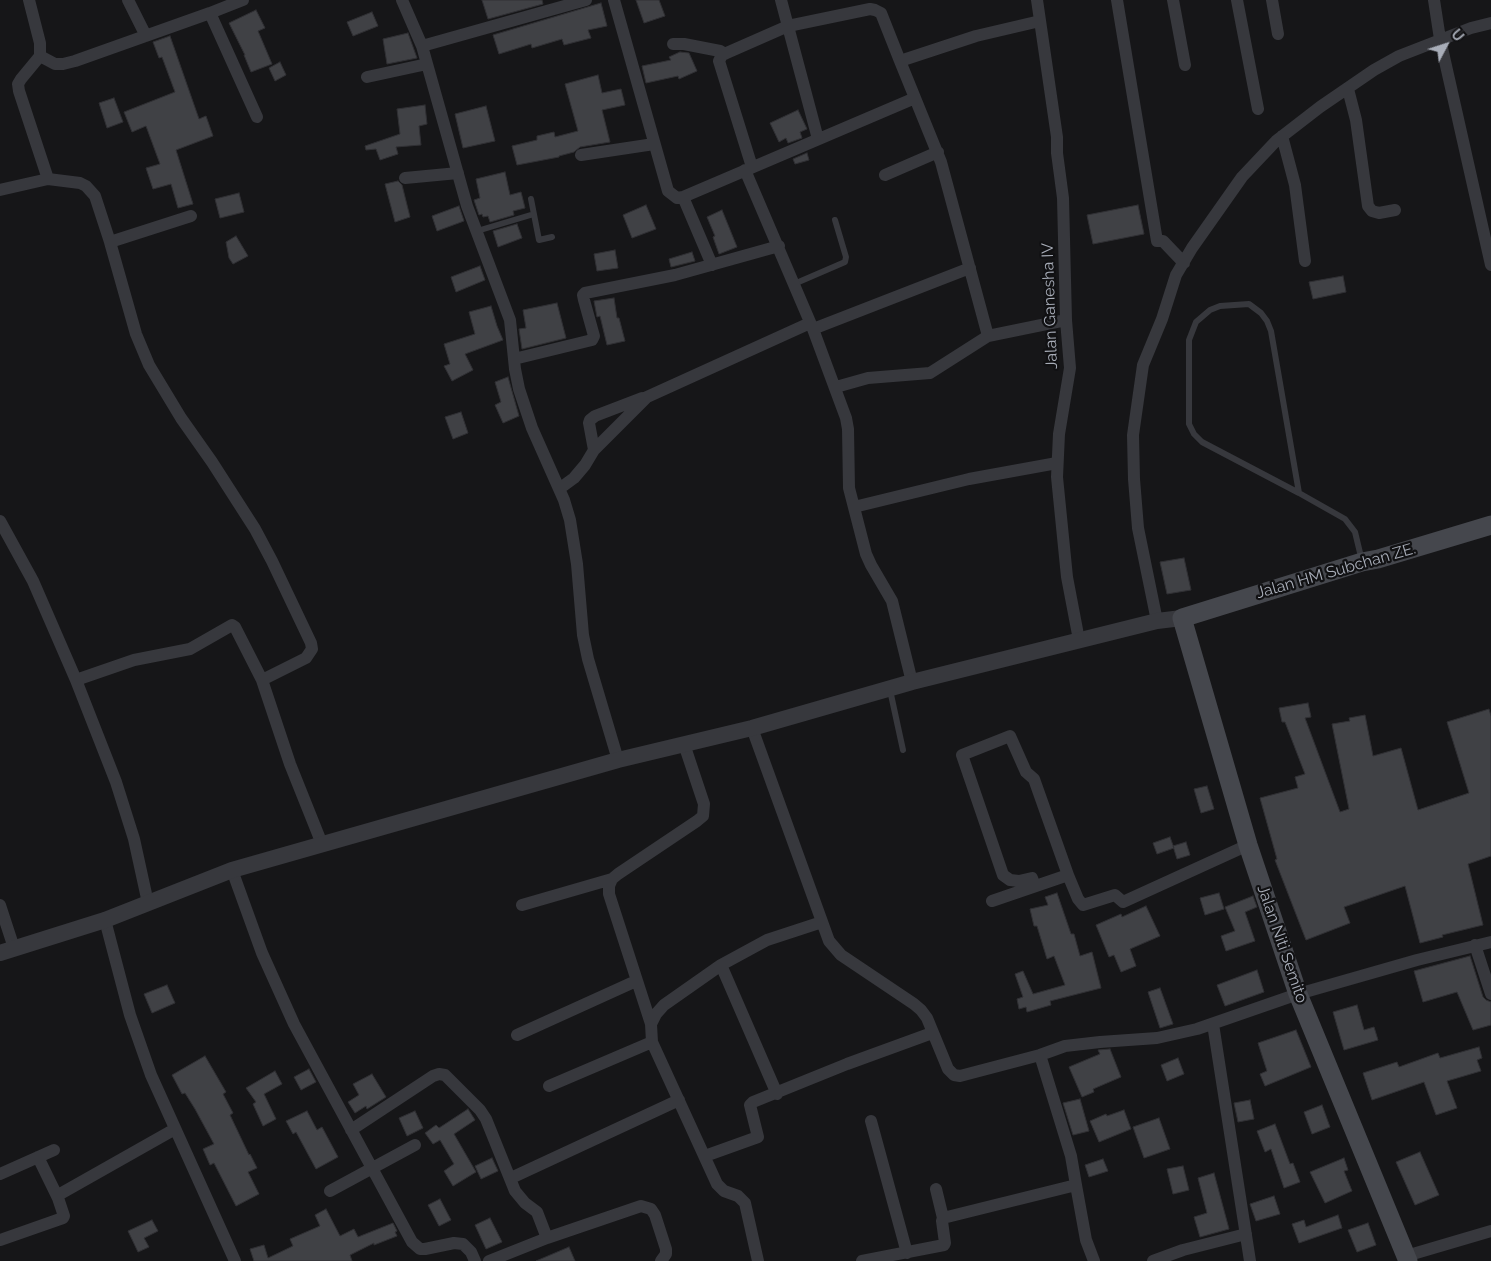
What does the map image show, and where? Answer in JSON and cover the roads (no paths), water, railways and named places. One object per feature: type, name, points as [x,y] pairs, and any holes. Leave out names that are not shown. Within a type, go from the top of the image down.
[{"type":"main road","name":"Jalan HM Subchan ZE.","points":[[1182,618],[1362,562],[1491,526]]},
{"type":"main road","name":"Jalan Niti Semito","points":[[1182,618],[1248,845],[1298,994],[1407,1258]]},
{"type":"street","points":[[29,0],[40,43],[40,56],[18,84],[48,179]]},
{"type":"street","points":[[128,0],[146,36]]},
{"type":"street","points":[[40,56],[55,64],[63,64],[244,0]]},
{"type":"street","points":[[402,0],[422,46],[467,206],[510,320],[519,390],[526,412],[559,489],[570,520],[574,541],[583,635],[618,760]]},
{"type":"street","points":[[422,46],[553,4],[586,0]]},
{"type":"street","points":[[614,0],[668,191],[677,198],[915,98]]},
{"type":"street","points":[[781,0],[818,140]]},
{"type":"street","name":"Jalan Ganesha IV","points":[[1037,0],[1057,137],[1063,198],[1066,320],[1070,368],[1059,434],[1057,477],[1067,577],[1079,640]]},
{"type":"street","points":[[1116,0],[1156,241],[1163,241],[1184,263]]},
{"type":"street","points":[[1173,0],[1184,65]]},
{"type":"street","points":[[1237,0],[1258,108]]},
{"type":"street","points":[[1272,0],[1278,34]]},
{"type":"street","points":[[1434,0],[1440,39],[1491,265]]},
{"type":"street","points":[[912,682],[892,601],[866,554],[849,488],[848,430],[836,388],[748,168],[719,61],[720,58],[788,26],[870,9],[875,10],[883,18],[938,152],[988,336]]},
{"type":"street","points":[[210,13],[257,117]]},
{"type":"street","points":[[900,61],[976,36],[1040,21]]},
{"type":"street","points":[[1157,621],[1138,528],[1133,435],[1143,365],[1162,319],[1176,275],[1211,220],[1242,177],[1259,157],[1282,136],[1374,70],[1399,56],[1440,39],[1491,23]]},
{"type":"street","points":[[673,44],[684,44],[720,51],[725,54]]},
{"type":"street","points":[[367,77],[427,64]]},
{"type":"street","points":[[1348,89],[1356,120],[1368,206],[1372,211],[1379,214],[1395,210]]},
{"type":"street","points":[[1282,136],[1295,185],[1305,261]]},
{"type":"street","points":[[581,154],[654,144]]},
{"type":"street","points":[[885,175],[938,152]]},
{"type":"street","points":[[404,178],[458,173]]},
{"type":"street","points":[[0,190],[48,179],[80,183],[86,186],[95,196],[136,334],[149,366],[254,529],[272,561],[311,643],[312,649],[306,658],[262,680]]},
{"type":"street","points":[[683,197],[712,265]]},
{"type":"street","points":[[110,242],[191,216]]},
{"type":"street","points":[[514,359],[592,340],[594,336],[584,300],[583,294],[585,293],[675,275],[779,246]]},
{"type":"street","points":[[594,450],[589,424],[590,420],[595,416],[647,397],[811,326],[970,268]]},
{"type":"street","points":[[836,388],[868,378],[930,373],[988,336],[1066,320]]},
{"type":"street","points":[[559,489],[578,474],[594,450],[647,397]]},
{"type":"street","points":[[854,507],[969,479],[1057,463]]},
{"type":"street","points":[[0,521],[33,581],[76,680],[116,782],[134,839],[148,903]]},
{"type":"street","points":[[0,905],[7,950],[105,920],[232,870],[618,760],[752,728],[912,682],[1157,621],[1182,618]]},
{"type":"street","points":[[76,680],[134,660],[190,649],[232,625],[236,627],[262,680],[290,764],[322,844]]},
{"type":"street","points":[[752,728],[829,941],[850,962],[914,1004],[927,1018],[948,1070],[954,1075],[960,1076],[1040,1055],[1065,1046],[1157,1038],[1213,1024],[1298,994],[1417,960],[1491,942]]},
{"type":"street","points":[[1035,886],[1032,878],[1020,881],[1010,880],[1003,875],[962,755],[1010,736],[1026,772],[1034,779],[1068,875],[1078,899],[1083,905],[1114,895],[1123,902],[1248,845]]},
{"type":"street","points":[[522,905],[612,879],[703,816],[704,804],[684,744]]},
{"type":"street","points":[[232,870],[276,987],[294,1024],[371,1169],[416,1247],[425,1250],[454,1243],[463,1244],[471,1252],[475,1261]]},
{"type":"street","points":[[992,901],[1068,875]]},
{"type":"street","points":[[612,879],[609,886],[609,894],[651,1024],[652,1042],[720,1188],[738,1196],[745,1203],[758,1261]]},
{"type":"street","points":[[105,920],[150,1075],[235,1261]]},
{"type":"street","points":[[651,1024],[656,1014],[664,1005],[721,965],[767,940],[822,922]]},
{"type":"street","points":[[1475,946],[1491,994]]},
{"type":"street","points":[[721,965],[777,1094]]},
{"type":"street","points":[[517,1035],[636,981]]},
{"type":"street","points":[[1213,1024],[1250,1261]]},
{"type":"street","points":[[705,1156],[758,1137],[750,1105],[753,1102],[777,1094],[847,1064],[932,1033]]},
{"type":"street","points":[[549,1086],[652,1042]]},
{"type":"street","points":[[1040,1055],[1071,1156],[1086,1240],[1094,1261]]},
{"type":"street","points":[[351,1130],[433,1076],[445,1075],[480,1110],[486,1119],[518,1195],[525,1204],[537,1212],[547,1238]]},
{"type":"street","points":[[510,1178],[679,1100]]},
{"type":"street","points":[[871,1120],[907,1253]]},
{"type":"street","points":[[58,1198],[63,1192],[175,1129]]},
{"type":"street","points":[[330,1191],[415,1145]]},
{"type":"street","points":[[0,1174],[54,1150]]},
{"type":"street","points":[[0,1240],[63,1218],[64,1216],[58,1198],[38,1157]]},
{"type":"street","points":[[943,1218],[1076,1186]]},
{"type":"street","points":[[862,1261],[944,1245],[943,1218],[936,1189]]},
{"type":"street","points":[[489,1261],[547,1238],[641,1206],[652,1209],[655,1215],[666,1249],[666,1254],[661,1261]]},
{"type":"street","points":[[1407,1258],[1491,1231]]},
{"type":"street","points":[[1153,1261],[1183,1250],[1246,1234]]},
{"type":"lane","points":[[531,200],[539,240],[552,237]]},
{"type":"lane","points":[[477,231],[534,214]]},
{"type":"lane","points":[[794,284],[845,262],[846,258],[835,220]]},
{"type":"lane","points":[[1299,493],[1271,331],[1267,320],[1248,304],[1220,306],[1210,310],[1196,322],[1188,340],[1189,424],[1191,429],[1202,442],[1345,519],[1355,532],[1362,562]]},
{"type":"lane","points":[[889,688],[903,750]]}]
